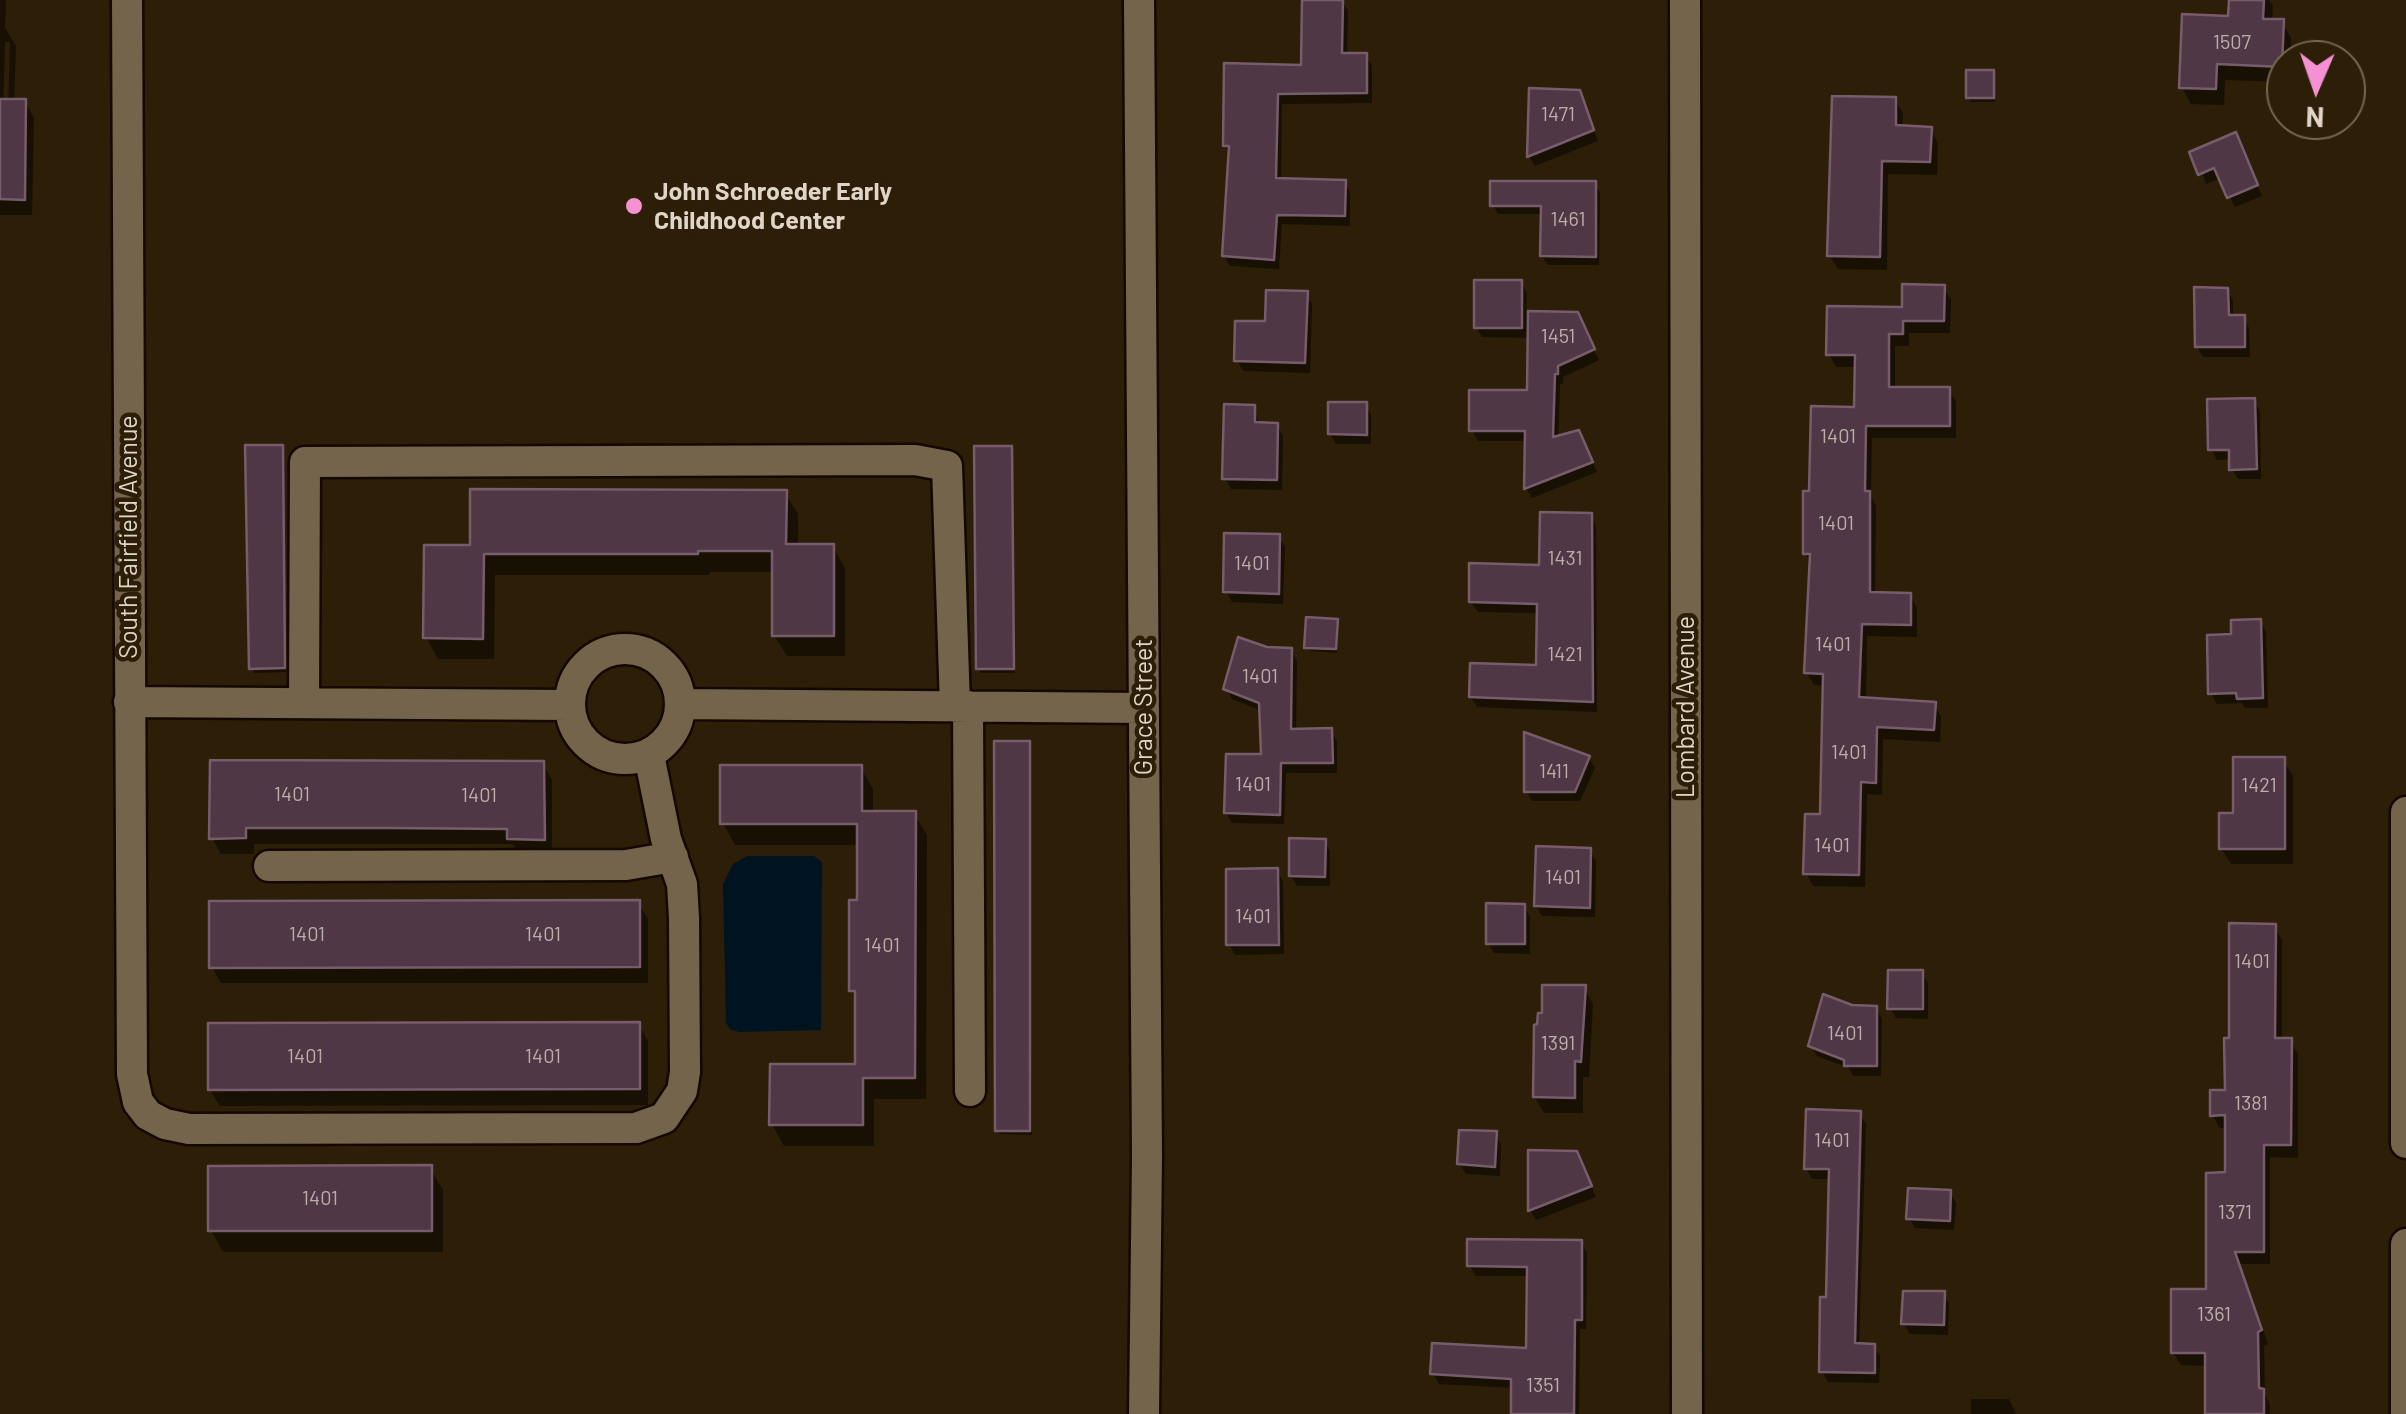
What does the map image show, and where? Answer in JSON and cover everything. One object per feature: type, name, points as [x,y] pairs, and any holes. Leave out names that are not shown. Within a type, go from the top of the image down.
[{"type":"street","name":"South Fairfield Avenue","points":[[127,0],[132,1074],[138,1102],[148,1115],[165,1124],[189,1129],[650,1125],[676,1106],[685,1072],[684,918],[682,884],[673,857]]},
{"type":"street","name":"Grace Street","points":[[1139,0],[1148,1156],[1144,1414]]},
{"type":"street","name":"Lombard Avenue","points":[[1685,0],[1687,1414]]},
{"type":"street","points":[[304,703],[304,462],[915,460],[947,466],[962,706],[970,1091]]},
{"type":"street","points":[[616,650],[648,654],[661,662],[672,674],[681,704],[672,734],[649,755],[618,760],[603,755],[579,735],[570,705],[578,675],[588,663],[616,650]]},
{"type":"street","points":[[129,702],[570,705]]},
{"type":"street","points":[[681,704],[1144,708]]},
{"type":"street","points":[[268,866],[626,865],[673,857],[649,755]]},
{"type":"street","points":[[2406,812],[2406,1143]]},
{"type":"street","points":[[2406,1244],[2406,1414]]},
{"type":"water","points":[[747,856],[814,856],[822,862],[821,1030],[739,1032],[726,1023],[723,884],[733,864]]},
{"type":"building","points":[[1302,0],[1343,0],[1342,53],[1367,53],[1367,93],[1278,94],[1276,178],[1346,180],[1345,216],[1277,215],[1274,260],[1222,256],[1229,146],[1223,146],[1224,63],[1301,65]]},
{"type":"building","points":[[2229,0],[2264,0],[2263,19],[2284,19],[2283,40],[2266,40],[2266,66],[2217,64],[2216,89],[2179,88],[2182,14],[2228,16]]},
{"type":"building","points":[[1966,70],[1994,70],[1994,98],[1966,98]]},
{"type":"building","points":[[1529,88],[1580,90],[1594,130],[1527,157]]},
{"type":"building","points":[[1832,96],[1896,97],[1896,125],[1932,127],[1930,162],[1882,161],[1880,257],[1827,256]]},
{"type":"building","points":[[0,99],[26,99],[25,200],[0,199]]},
{"type":"building","points":[[2236,132],[2258,185],[2227,198],[2214,168],[2198,175],[2189,152]]},
{"type":"building","points":[[1490,181],[1596,181],[1596,257],[1540,256],[1541,206],[1490,206]]},
{"type":"building","points":[[1474,280],[1522,280],[1522,328],[1474,328]]},
{"type":"building","points":[[1902,284],[1945,285],[1944,321],[1903,321],[1903,334],[1889,334],[1889,387],[1950,387],[1950,426],[1866,426],[1870,592],[1911,593],[1911,625],[1862,624],[1859,697],[1936,702],[1934,730],[1877,727],[1876,783],[1861,782],[1859,875],[1803,874],[1805,814],[1820,814],[1823,674],[1804,673],[1810,554],[1803,554],[1803,491],[1809,491],[1811,406],[1854,407],[1855,355],[1826,355],[1827,306],[1902,307]]},
{"type":"building","points":[[2194,287],[2228,288],[2229,315],[2245,315],[2245,347],[2195,347]]},
{"type":"building","points":[[1266,290],[1308,291],[1305,363],[1234,361],[1235,321],[1265,321]]},
{"type":"building","points":[[1528,311],[1578,312],[1595,349],[1558,366],[1553,437],[1579,430],[1593,462],[1524,489],[1525,431],[1469,431],[1469,390],[1527,390]]},
{"type":"building","points":[[2255,398],[2257,469],[2229,470],[2229,450],[2208,450],[2207,399]]},
{"type":"building","points":[[1328,402],[1367,402],[1367,435],[1328,434]]},
{"type":"building","points":[[1224,404],[1255,405],[1255,422],[1278,423],[1277,480],[1222,479]]},
{"type":"building","points":[[245,445],[283,445],[285,668],[249,669]]},
{"type":"building","points":[[974,446],[1012,446],[1014,669],[976,669]]},
{"type":"building","points":[[470,489],[787,490],[786,544],[834,544],[834,636],[772,636],[772,551],[698,551],[484,554],[483,639],[423,638],[424,545],[470,545]]},
{"type":"building","points":[[1540,512],[1592,513],[1593,702],[1469,697],[1470,663],[1536,665],[1537,604],[1469,602],[1469,563],[1539,565]]},
{"type":"building","points":[[1224,533],[1280,534],[1279,594],[1223,592]]},
{"type":"building","points":[[1306,617],[1338,619],[1336,649],[1304,648]]},
{"type":"building","points":[[2261,619],[2263,698],[2237,699],[2236,693],[2208,694],[2207,635],[2231,634],[2231,620]]},
{"type":"building","points":[[1238,637],[1267,647],[1292,648],[1291,729],[1332,728],[1333,763],[1281,763],[1280,815],[1224,813],[1226,754],[1261,754],[1259,703],[1223,689]]},
{"type":"building","points":[[1524,732],[1590,756],[1575,792],[1524,792]]},
{"type":"building","points":[[994,741],[1030,741],[1030,1131],[995,1131]]},
{"type":"building","points":[[2233,757],[2285,757],[2285,849],[2219,849],[2219,813],[2233,813]]},
{"type":"building","points":[[210,760],[544,761],[545,840],[507,839],[507,829],[389,828],[246,828],[246,838],[209,839]]},
{"type":"building","points":[[720,765],[862,765],[862,811],[916,811],[915,1078],[863,1078],[863,1125],[769,1125],[770,1064],[855,1064],[855,991],[849,991],[849,900],[857,900],[857,824],[720,824]]},
{"type":"building","points":[[1289,838],[1326,839],[1325,877],[1289,876]]},
{"type":"building","points":[[1536,846],[1591,848],[1590,908],[1534,906]]},
{"type":"building","points":[[1278,868],[1279,945],[1226,945],[1226,869]]},
{"type":"building","points":[[640,900],[640,967],[209,968],[209,901]]},
{"type":"building","points":[[1486,903],[1525,904],[1525,944],[1486,944]]},
{"type":"building","points":[[2229,923],[2276,924],[2275,1038],[2292,1038],[2291,1145],[2264,1145],[2264,1252],[2235,1252],[2262,1330],[2258,1332],[2259,1388],[2264,1389],[2264,1414],[2205,1414],[2205,1353],[2171,1353],[2171,1289],[2206,1289],[2206,1173],[2225,1172],[2225,1115],[2210,1116],[2210,1090],[2225,1090]]},
{"type":"building","points":[[1888,970],[1923,970],[1923,1009],[1887,1009]]},
{"type":"building","points":[[1542,985],[1586,985],[1581,1062],[1575,1061],[1575,1098],[1533,1097],[1534,1025],[1538,1013],[1542,1013]]},
{"type":"building","points":[[1823,994],[1852,1005],[1877,1006],[1877,1066],[1844,1066],[1844,1060],[1808,1046]]},
{"type":"building","points":[[640,1022],[640,1089],[208,1090],[208,1023]]},
{"type":"building","points":[[1806,1109],[1861,1111],[1855,1343],[1875,1344],[1875,1373],[1819,1372],[1820,1297],[1826,1297],[1829,1169],[1804,1169]]},
{"type":"building","points":[[1459,1130],[1497,1131],[1495,1167],[1457,1164]]},
{"type":"building","points":[[1528,1150],[1577,1151],[1592,1186],[1528,1211]]},
{"type":"building","points":[[432,1165],[432,1231],[208,1231],[208,1166]]},
{"type":"building","points":[[1908,1188],[1951,1190],[1950,1221],[1906,1219]]},
{"type":"building","points":[[1467,1239],[1582,1240],[1582,1320],[1575,1320],[1574,1414],[1511,1414],[1511,1379],[1430,1374],[1432,1343],[1526,1348],[1527,1267],[1467,1266]]},
{"type":"building","points":[[1903,1291],[1945,1291],[1944,1325],[1901,1324]]},
{"type":"place","name":"John Schroeder Early Childhood Center","points":[[634,206]]}]
